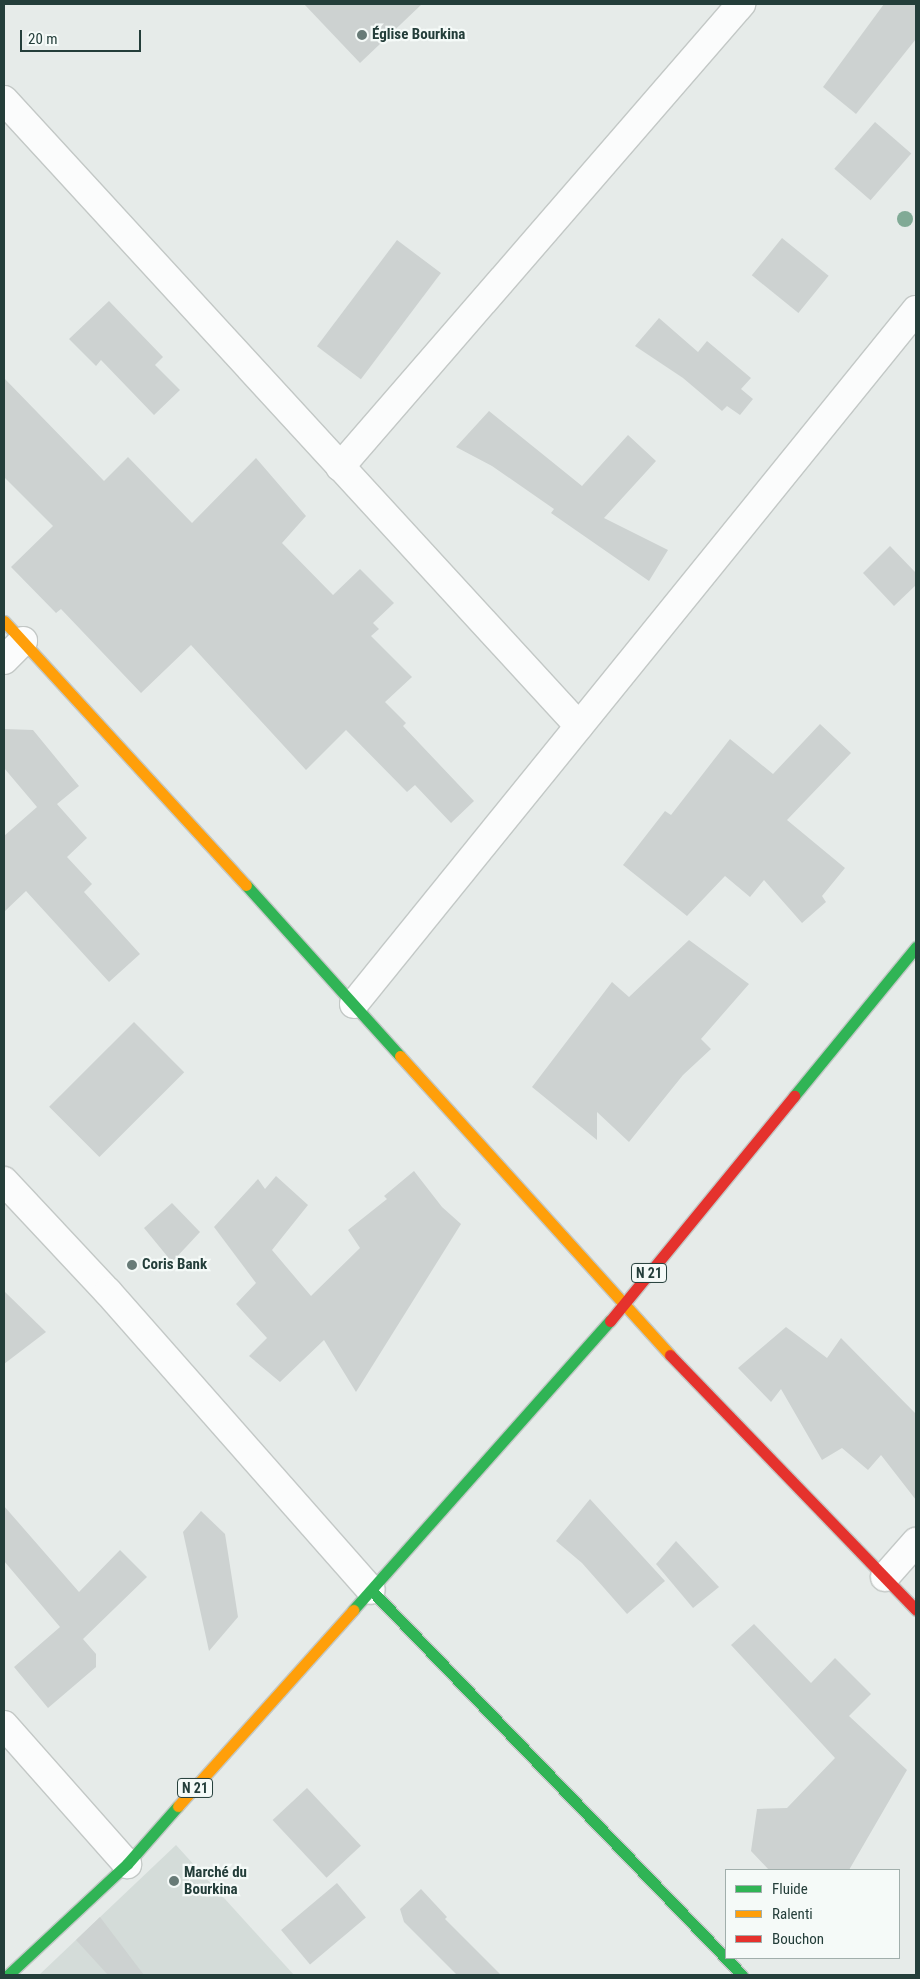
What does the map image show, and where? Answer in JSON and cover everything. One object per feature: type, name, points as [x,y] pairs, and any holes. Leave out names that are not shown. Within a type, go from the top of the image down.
[{"type":"street","points":[[340,466],[741,4]]},
{"type":"street","points":[[4,100],[579,726]]},
{"type":"street","points":[[354,1004],[916,310]]},
{"type":"street","points":[[4,621],[13,650],[354,1004],[623,1306],[916,1610]]},
{"type":"street","name":"N 21","points":[[8,1975],[127,1864],[623,1306],[916,946]]},
{"type":"street","points":[[4,1181],[108,1292],[371,1590],[725,1957]]},
{"type":"street","points":[[885,1577],[916,1542]]},
{"type":"street","points":[[4,1725],[127,1864]]},
{"type":"street","points":[[727,1959],[742,1975]]},
{"type":"shaded area","name":"Marché du Bourkina","points":[[176,1845],[294,1975],[39,1975]]},
{"type":"building","name":"Église Bourkina","points":[[304,4],[422,4],[360,63]]},
{"type":"building","points":[[884,4],[916,4],[916,39],[856,114],[823,87]]},
{"type":"building","points":[[875,122],[911,153],[871,200],[834,169]]},
{"type":"building","points":[[782,238],[829,276],[798,313],[752,275]]},
{"type":"building","points":[[397,240],[441,273],[361,379],[317,346]]},
{"type":"building","points":[[109,301],[163,357],[155,365],[180,390],[154,415],[101,360],[96,366],[69,339]]},
{"type":"building","points":[[659,318],[698,352],[707,341],[751,378],[741,389],[753,399],[740,415],[727,406],[722,411],[683,378],[635,346]]},
{"type":"building","points":[[4,378],[104,481],[128,457],[192,523],[256,458],[306,516],[282,543],[333,595],[360,569],[394,603],[373,623],[379,629],[371,636],[412,677],[385,702],[406,723],[403,726],[474,801],[451,823],[415,785],[407,792],[346,730],[306,770],[191,645],[141,693],[61,609],[56,613],[11,567],[53,526],[4,477]]},
{"type":"building","points":[[489,411],[582,486],[628,435],[656,461],[604,518],[668,550],[649,581],[551,513],[554,509],[492,466],[456,447]]},
{"type":"building","points":[[890,546],[916,573],[916,585],[894,606],[863,573]]},
{"type":"building","points":[[820,724],[851,753],[787,820],[845,868],[822,896],[826,902],[802,923],[764,880],[750,897],[725,876],[687,916],[623,865],[665,811],[671,815],[730,739],[773,774]]},
{"type":"building","points":[[4,729],[33,730],[79,786],[57,804],[87,838],[67,857],[92,884],[84,892],[140,954],[109,982],[26,891],[4,912],[4,836],[37,807],[4,768]]},
{"type":"building","points":[[689,940],[749,984],[701,1039],[711,1049],[683,1075],[629,1142],[597,1112],[597,1140],[532,1087],[612,982],[629,997]]},
{"type":"building","points":[[134,1022],[184,1072],[99,1157],[49,1107]]},
{"type":"building","points":[[414,1171],[442,1207],[461,1224],[356,1392],[324,1340],[280,1382],[249,1356],[267,1338],[236,1304],[256,1283],[214,1227],[258,1179],[265,1189],[276,1176],[308,1205],[272,1250],[311,1296],[360,1248],[348,1230],[387,1199],[384,1196]]},
{"type":"building","points":[[172,1203],[200,1232],[172,1262],[144,1228]]},
{"type":"building","points":[[4,1291],[46,1332],[4,1364]]},
{"type":"building","points":[[786,1327],[827,1358],[841,1338],[916,1414],[916,1500],[881,1455],[868,1470],[842,1448],[822,1460],[781,1389],[771,1402],[738,1368]]},
{"type":"building","points":[[590,1499],[665,1581],[627,1614],[582,1563],[556,1541]]},
{"type":"building","points":[[4,1506],[79,1592],[120,1550],[147,1577],[83,1639],[96,1654],[96,1667],[48,1708],[14,1667],[60,1627],[4,1561]]},
{"type":"building","points":[[201,1511],[225,1534],[238,1617],[209,1651],[183,1532]]},
{"type":"building","points":[[676,1541],[719,1587],[693,1608],[656,1564]]},
{"type":"building","points":[[754,1624],[811,1683],[835,1658],[871,1694],[849,1716],[907,1770],[850,1869],[768,1869],[751,1851],[757,1809],[787,1808],[835,1758],[731,1645]]},
{"type":"building","points":[[307,1788],[361,1846],[327,1878],[273,1820]]},
{"type":"building","points":[[337,1883],[366,1917],[310,1964],[281,1930]]},
{"type":"building","points":[[421,1889],[447,1917],[445,1919],[501,1975],[457,1975],[404,1922],[400,1909]]},
{"type":"building","points":[[100,1917],[144,1975],[108,1975],[76,1940]]},
{"type":"traffic: fast","points":[[246,885],[400,1056]]},
{"type":"traffic: fast","points":[[794,1096],[916,947]]},
{"type":"traffic: fast","points":[[353,1610],[610,1321]]},
{"type":"traffic: fast","points":[[371,1590],[725,1957]]},
{"type":"traffic: fast","points":[[8,1975],[127,1864],[178,1806]]},
{"type":"traffic: fast","points":[[727,1959],[742,1975]]},
{"type":"traffic: slow","points":[[4,621],[246,885]]},
{"type":"traffic: slow","points":[[400,1056],[670,1355]]},
{"type":"traffic: slow","points":[[178,1806],[353,1610]]},
{"type":"traffic: jam","points":[[610,1321],[794,1096]]},
{"type":"traffic: jam","points":[[670,1355],[916,1610]]},
{"type":"place","name":"Église Bourkina","points":[[362,35]]},
{"type":"place","name":"Coris Bank","points":[[132,1265]]},
{"type":"place","name":"Marché du Bourkina","points":[[174,1881]]}]
